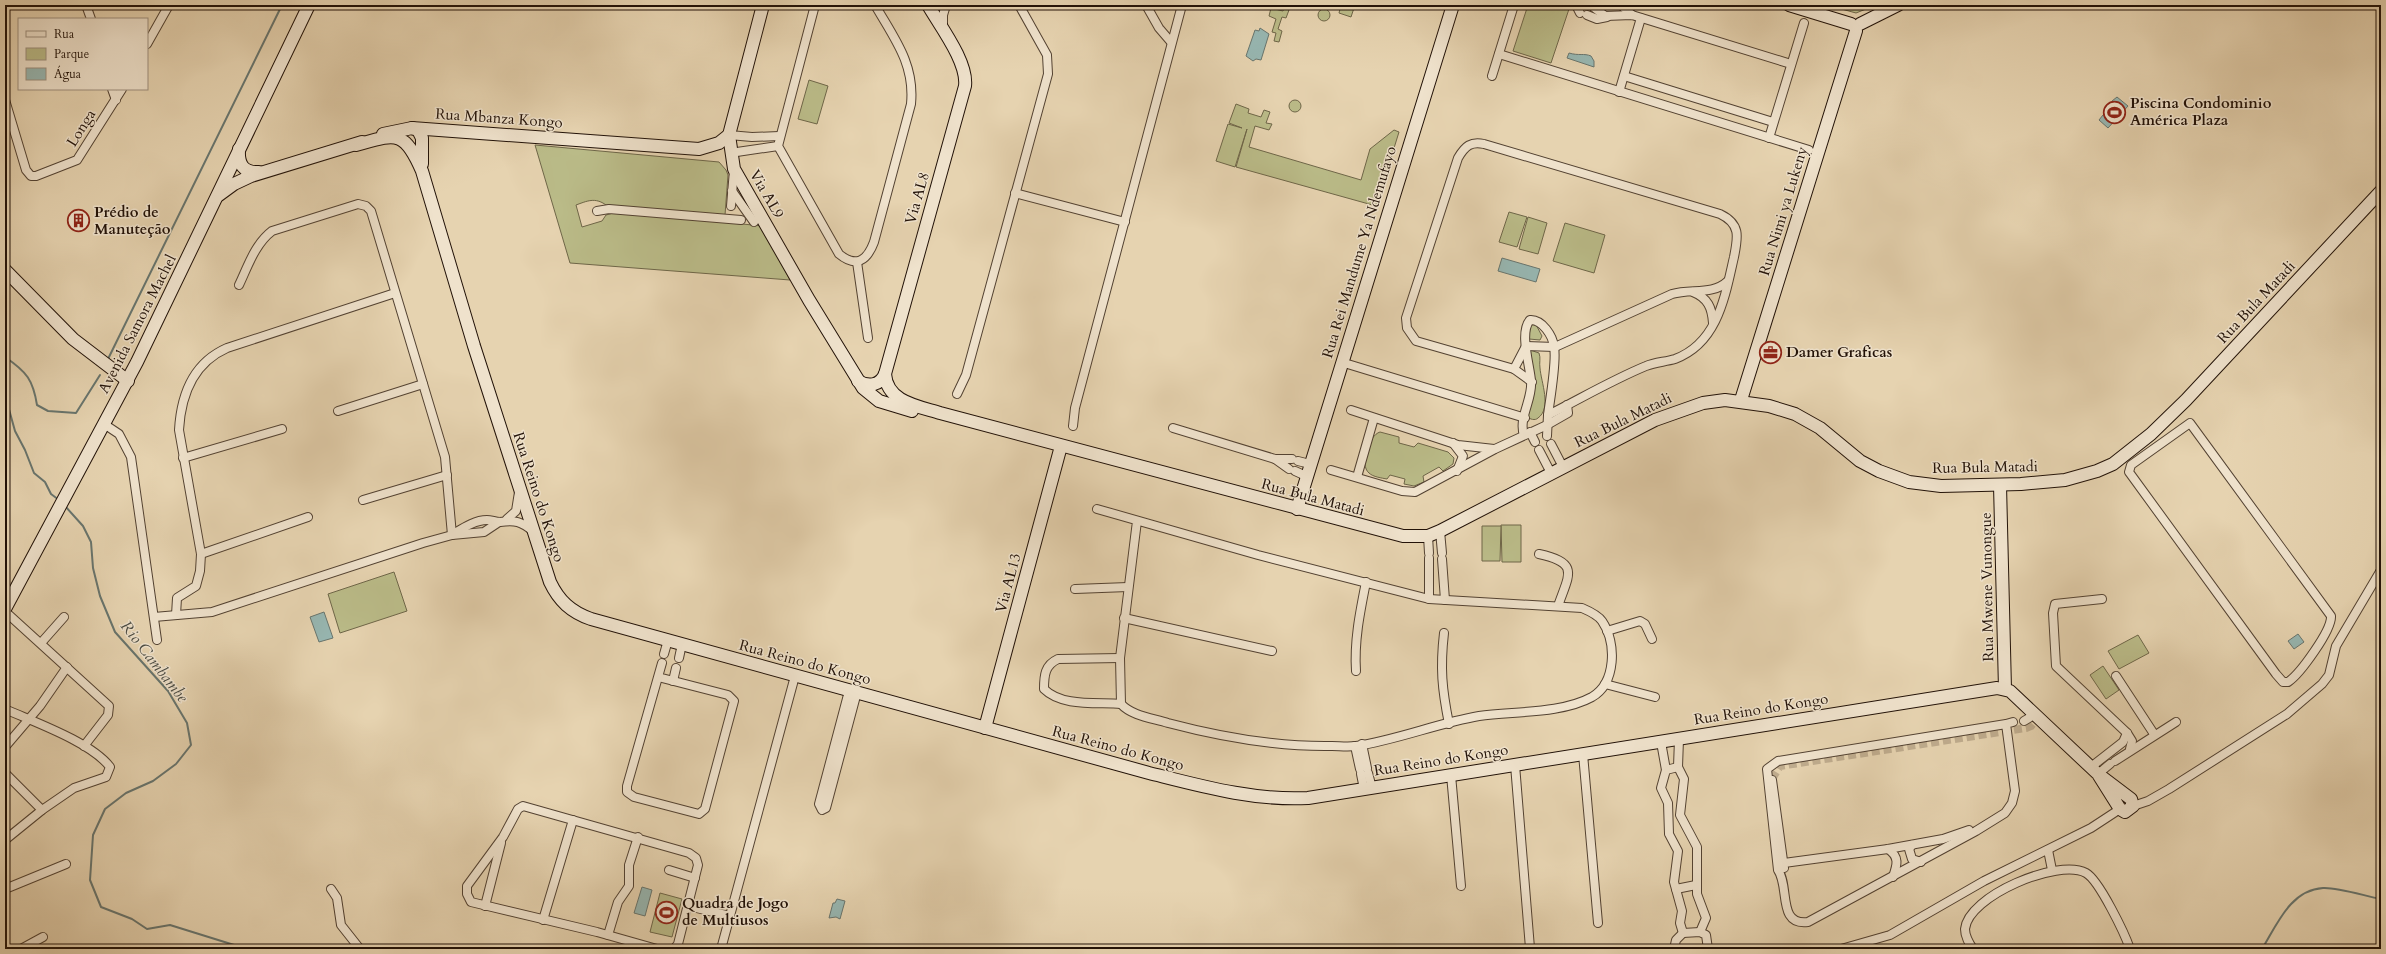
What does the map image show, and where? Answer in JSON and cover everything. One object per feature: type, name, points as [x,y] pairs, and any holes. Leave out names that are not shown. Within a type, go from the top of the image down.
[{"type":"street","points":[[86,5],[90,18]]},
{"type":"street","points":[[148,42],[169,5]]},
{"type":"street","name":"Avenida Samora Machel","points":[[7,605],[82,463],[128,381],[309,5]]},
{"type":"street","name":"Via AL9","points":[[763,5],[729,135],[730,153],[734,169],[752,221],[858,381]]},
{"type":"street","points":[[815,5],[779,136],[778,146],[839,254],[846,260],[857,262],[865,258],[874,242],[912,104],[913,90],[907,62],[875,5]]},
{"type":"street","name":"Via AL8","points":[[885,374],[966,79],[962,64],[928,5]]},
{"type":"street","points":[[944,31],[943,15],[946,5]]},
{"type":"street","points":[[957,394],[966,375],[1049,67],[1047,55],[1018,5]]},
{"type":"street","points":[[1146,5],[1159,28],[1171,42]]},
{"type":"street","points":[[1073,426],[1075,408],[1182,5]]},
{"type":"street","name":"Rua Rei Mandume Ya Ndemufayo","points":[[1297,509],[1297,472],[1300,461],[1341,362],[1453,5]]},
{"type":"street","points":[[1492,76],[1514,5]]},
{"type":"street","points":[[1576,5],[1584,14],[1597,19],[1611,16],[1632,15],[1791,64]]},
{"type":"street","points":[[1591,5],[1611,16]]},
{"type":"street","points":[[1611,16],[1619,11],[1621,5],[1632,15]]},
{"type":"street","points":[[1789,5],[1856,27],[1898,5]]},
{"type":"street","points":[[1619,92],[1641,18]]},
{"type":"street","points":[[1768,138],[1804,22]]},
{"type":"street","name":"Rua Nimi ya Lukeny","points":[[1741,400],[1856,27]]},
{"type":"street","points":[[1499,54],[1809,150]]},
{"type":"street","points":[[1624,76],[1773,122]]},
{"type":"street","points":[[112,90],[116,100]]},
{"type":"street","name":"Longa","points":[[5,100],[26,170],[31,176],[40,175],[77,160],[121,90]]},
{"type":"street","name":"Rua Mbanza Kongo","points":[[218,196],[234,184],[270,171],[356,145],[379,136],[412,128],[699,149],[719,143],[729,135]]},
{"type":"street","name":"Rua Reino do Kongo","points":[[412,128],[418,130],[422,138],[422,171]]},
{"type":"street","points":[[729,135],[752,137],[779,136]]},
{"type":"street","name":"Rua Reino do Kongo","points":[[356,145],[382,138],[402,139],[411,147],[422,171],[550,582],[561,600],[570,609],[591,620],[1194,784],[1261,797],[1308,798],[1988,690],[2005,689]]},
{"type":"street","points":[[1532,382],[1514,369],[1426,345],[1412,337],[1407,328],[1406,318],[1458,158],[1462,150],[1472,143],[1484,144],[1729,218],[1738,233],[1728,281],[1713,327],[1700,344],[1686,354],[1675,359],[1646,366],[1548,415]]},
{"type":"street","points":[[730,153],[778,146]]},
{"type":"street","name":"Rua Mbanza Kongo","points":[[239,148],[240,164],[247,172],[270,171]]},
{"type":"street","points":[[731,212],[734,169]]},
{"type":"street","points":[[732,191],[752,221]]},
{"type":"street","name":"Rua Bula Matadi","points":[[885,374],[887,385],[893,394],[904,401],[940,413],[1403,536],[1428,536],[1440,531],[1551,473],[1678,410],[1703,403],[1725,400],[1741,400],[1769,406],[1795,414],[1820,428],[1860,461],[1879,471],[1909,482],[1941,486],[2000,485],[2046,482],[2082,477],[2113,464],[2149,436],[2186,400],[2381,191]]},
{"type":"street","points":[[1015,193],[1125,222]]},
{"type":"street","points":[[239,285],[263,238],[272,231],[358,204],[366,206],[373,216],[395,293],[446,457],[452,535]]},
{"type":"street","points":[[597,211],[609,209],[731,212],[752,221]]},
{"type":"street","points":[[857,262],[868,338]]},
{"type":"street","points":[[5,270],[73,339],[97,360],[128,381]]},
{"type":"street","points":[[1526,346],[1554,347],[1672,294],[1690,291],[1714,290],[1728,281]]},
{"type":"street","points":[[1690,291],[1701,296],[1710,305],[1713,327]]},
{"type":"street","points":[[176,615],[177,598],[193,590],[199,580],[201,554],[179,430],[180,413],[184,397],[191,381],[212,354],[395,293]]},
{"type":"street","points":[[1551,473],[1537,446],[1521,426],[1532,382],[1526,346],[1528,323],[1530,320],[1537,320],[1541,322],[1554,347],[1547,425],[1549,440],[1563,467]]},
{"type":"street","points":[[1514,369],[1526,346]]},
{"type":"street","points":[[1341,362],[1524,418]]},
{"type":"street","points":[[858,381],[864,384],[875,384],[883,379],[885,374]]},
{"type":"street","name":"Rua Bula Matadi","points":[[858,381],[867,392],[879,401],[920,413],[940,413]]},
{"type":"street","points":[[338,411],[423,384]]},
{"type":"street","points":[[1331,470],[1402,491],[1415,492],[1457,471],[1495,448],[1547,425],[1568,413],[1567,405]]},
{"type":"street","points":[[1351,410],[1453,443],[1469,447],[1495,448]]},
{"type":"street","points":[[1357,477],[1374,418]]},
{"type":"street","points":[[2188,423],[2192,424],[2329,613],[2330,622],[2314,652],[2288,682],[2283,682],[2276,674],[2130,472],[2131,464],[2158,447],[2182,427],[2188,423]]},
{"type":"street","points":[[104,424],[119,434],[131,457],[157,640]]},
{"type":"street","points":[[1173,428],[1275,459],[1300,461]]},
{"type":"street","points":[[183,458],[282,429]]},
{"type":"street","points":[[2149,436],[2158,447]]},
{"type":"street","points":[[1453,443],[1463,456],[1457,471]]},
{"type":"street","name":"Via AL13","points":[[985,728],[1062,446]]},
{"type":"street","points":[[1275,459],[1297,472]]},
{"type":"street","points":[[363,500],[447,475]]},
{"type":"street","points":[[452,535],[484,532],[503,521],[516,511],[519,485]]},
{"type":"street","name":"Rua Mwene Vunongue","points":[[2000,485],[2005,689]]},
{"type":"street","points":[[1097,509],[1429,599],[1582,608],[1592,612],[1602,620],[1607,631],[1612,655],[1611,671],[1605,684],[1593,696],[1567,706],[1478,716],[1359,745],[1312,746],[1249,741],[1131,713],[1120,704],[1062,700],[1052,696],[1044,689],[1046,669],[1052,662],[1058,659],[1120,658]]},
{"type":"street","points":[[201,554],[308,517]]},
{"type":"street","points":[[154,617],[212,612],[452,535],[480,520],[522,523],[534,532]]},
{"type":"street","points":[[1120,704],[1120,658],[1137,521]]},
{"type":"street","points":[[1440,531],[1445,600]]},
{"type":"street","points":[[1428,536],[1429,599]]},
{"type":"street","points":[[1429,554],[1442,554]]},
{"type":"street","points":[[1539,554],[1561,559],[1567,567],[1568,576],[1558,606]]},
{"type":"street","points":[[2094,771],[2120,810],[2125,812],[2133,806],[2148,801],[2169,789],[2287,714],[2309,698],[2329,675],[2336,646],[2381,570]]},
{"type":"street","points":[[1356,671],[1354,652],[1366,582]]},
{"type":"street","points":[[1075,589],[1128,587]]},
{"type":"street","points":[[1429,589],[1444,589]]},
{"type":"street","points":[[2102,599],[2055,604],[2053,613],[2056,666],[2127,733],[2132,741],[2130,749]]},
{"type":"street","points":[[7,605],[41,643],[110,709],[108,715],[84,746]]},
{"type":"street","points":[[41,643],[64,617]]},
{"type":"street","points":[[1124,618],[1272,651]]},
{"type":"street","points":[[1607,631],[1640,621],[1645,624],[1652,639]]},
{"type":"street","points":[[1444,633],[1440,670],[1449,724]]},
{"type":"street","points":[[664,654],[668,640]]},
{"type":"street","points":[[679,658],[682,644]]},
{"type":"street","points":[[658,677],[728,695],[734,701],[705,809],[699,814],[634,797],[627,792],[627,786],[662,662]]},
{"type":"street","points":[[5,747],[28,720],[67,667]]},
{"type":"street","points":[[673,681],[676,668]]},
{"type":"street","points":[[722,949],[795,676]]},
{"type":"street","points":[[2116,676],[2154,734]]},
{"type":"street","points":[[1605,684],[1655,697]]},
{"type":"street","points":[[2005,689],[2028,716],[2094,771],[2131,799],[2133,806]]},
{"type":"street","points":[[853,692],[826,806],[822,810],[819,804],[853,692]]},
{"type":"street","points":[[5,709],[84,746],[101,757],[110,767],[106,777],[74,788],[42,810],[5,840]]},
{"type":"street","points":[[2094,771],[2114,761],[2130,749],[2176,722]]},
{"type":"street","points":[[1784,863],[1888,849],[1959,834],[2002,809],[2008,800],[2010,791],[2007,724]]},
{"type":"street","points":[[2007,724],[2015,791],[2012,803],[2005,813],[1921,862],[1808,922],[1796,923],[1789,915],[1781,874],[1778,870],[1766,780],[1767,769],[1771,764],[1778,761],[2007,724]]},
{"type":"street","points":[[2094,771],[2110,752],[2123,742],[2127,733]]},
{"type":"street","points":[[1679,739],[1678,767],[1684,779],[1680,815],[1698,847],[1696,885],[1699,901],[1706,918],[1700,932]]},
{"type":"street","points":[[1661,742],[1666,770],[1661,788],[1668,803],[1669,834],[1678,851],[1678,859],[1674,875],[1682,911],[1680,925],[1683,933]]},
{"type":"street","points":[[1359,745],[1368,788]]},
{"type":"street","points":[[2110,752],[2114,761]]},
{"type":"street","points":[[1583,754],[1598,923]]},
{"type":"street","points":[[1515,765],[1530,948]]},
{"type":"street","points":[[1666,770],[1678,767]]},
{"type":"street","points":[[5,773],[42,810]]},
{"type":"street","points":[[1451,775],[1461,886]]},
{"type":"street","points":[[1772,779],[1784,863],[1781,874]]},
{"type":"street","points":[[657,949],[608,935],[471,902],[468,899],[468,886],[503,838],[518,809],[524,806],[638,838],[693,855],[698,865],[678,944],[674,949]]},
{"type":"street","points":[[1841,949],[1890,935],[1984,882],[2091,828],[2120,810]]},
{"type":"street","points":[[543,920],[573,820]]},
{"type":"street","points":[[485,906],[503,838]]},
{"type":"street","points":[[608,935],[618,902],[629,886],[629,865],[638,838]]},
{"type":"street","points":[[1912,845],[1910,849],[1912,859],[1921,862]]},
{"type":"street","points":[[1888,849],[1896,855],[1897,861],[1893,876]]},
{"type":"street","points":[[2048,850],[2052,870]]},
{"type":"street","points":[[5,889],[66,864]]},
{"type":"street","points":[[669,870],[695,878]]},
{"type":"street","points":[[1973,949],[1967,939],[1965,929],[1970,916],[1993,896],[2027,878],[2052,870],[2080,870],[2094,880],[2119,923],[2130,949]]},
{"type":"street","points":[[1676,889],[1696,885]]},
{"type":"street","points":[[331,889],[338,901],[341,925],[360,949]]},
{"type":"street","points":[[688,906],[730,916]]},
{"type":"street","points":[[1674,949],[1676,940],[1683,933],[1700,932],[1706,935],[1708,949]]},
{"type":"street","points":[[21,949],[42,937]]},
{"type":"green space","points":[[1341,5],[1355,5],[1351,17],[1339,13]]},
{"type":"green space","points":[[1528,5],[1570,6],[1551,63],[1513,51]]},
{"type":"green space","points":[[1827,5],[1876,5],[1856,13]]},
{"type":"green space","points":[[1271,8],[1283,11],[1284,8],[1289,10],[1286,18],[1282,17],[1278,29],[1282,31],[1279,42],[1274,41],[1276,33],[1272,32],[1276,19],[1269,16]]},
{"type":"green space","points":[[1324,9],[1328,11],[1330,15],[1328,19],[1324,21],[1320,19],[1318,15],[1320,11]]},
{"type":"green space","points":[[809,80],[828,86],[817,124],[798,119]]},
{"type":"green space","points":[[1293,100],[1297,100],[1301,106],[1297,112],[1293,112],[1289,108],[1289,104]]},
{"type":"green space","points":[[1236,104],[1249,109],[1248,113],[1261,117],[1264,110],[1270,112],[1266,123],[1272,124],[1269,130],[1255,126],[1249,147],[1361,180],[1370,149],[1394,130],[1399,132],[1376,206],[1236,167],[1247,129],[1235,167],[1216,161],[1228,124],[1242,128],[1229,123]]},
{"type":"green space","points":[[535,145],[719,162],[726,170],[728,175],[725,215],[606,205],[595,200],[591,200],[576,205],[582,227],[602,221],[606,215],[617,212],[763,226],[790,280],[570,263]]},
{"type":"green space","points":[[1509,212],[1527,217],[1517,247],[1499,242]]},
{"type":"green space","points":[[1528,217],[1547,223],[1538,254],[1519,249]]},
{"type":"green space","points":[[1565,223],[1605,235],[1594,273],[1553,261]]},
{"type":"green space","points":[[1535,323],[1542,336],[1540,340],[1529,339],[1529,325]]},
{"type":"green space","points":[[1527,349],[1539,353],[1545,394],[1542,414],[1535,419],[1527,417],[1533,391]]},
{"type":"green space","points":[[1380,432],[1399,437],[1399,443],[1414,447],[1418,443],[1448,452],[1454,458],[1453,464],[1443,471],[1439,467],[1423,476],[1424,482],[1414,486],[1404,484],[1405,479],[1390,475],[1387,479],[1373,475],[1366,469],[1365,457],[1372,439]]},
{"type":"green space","points":[[1501,525],[1521,525],[1521,562],[1502,562]]},
{"type":"green space","points":[[1482,526],[1501,526],[1500,561],[1482,561]]},
{"type":"green space","points":[[394,572],[407,611],[340,633],[328,594]]},
{"type":"green space","points":[[2138,635],[2149,653],[2119,669],[2108,651]]},
{"type":"green space","points":[[2103,666],[2119,690],[2106,699],[2090,675]]},
{"type":"green space","name":"Quadra de Jogo de Multiusos","points":[[660,893],[682,899],[672,937],[650,932]]},
{"type":"water","points":[[1260,28],[1269,34],[1261,60],[1256,59],[1253,61],[1246,56],[1255,30],[1259,31]]},
{"type":"water","points":[[1569,53],[1591,56],[1594,61],[1594,67],[1567,58]]},
{"type":"water","name":"Piscina Condominio América Plaza","points":[[2117,97],[2128,106],[2108,128],[2099,120],[2103,115],[2112,109],[2112,101]]},
{"type":"water","points":[[1502,258],[1540,269],[1536,282],[1498,271]]},
{"type":"water","points":[[324,612],[333,638],[319,642],[310,617]]},
{"type":"water","points":[[2298,634],[2304,642],[2294,649],[2288,641]]},
{"type":"water","points":[[642,887],[652,890],[645,916],[634,913]]},
{"type":"water","points":[[837,899],[845,901],[840,919],[836,917],[829,918],[833,903],[835,903]]},
{"type":"waterway","points":[[108,359],[282,5]]},
{"type":"waterway","points":[[5,357],[19,367],[28,377],[37,405],[48,411],[76,413],[100,375]]},
{"type":"waterway","name":"Rio Cambambe","points":[[5,395],[15,431],[25,450],[34,473],[45,482],[51,494],[59,500]]},
{"type":"waterway","name":"Rio Cambambe","points":[[65,506],[83,526],[91,542],[93,568],[100,596],[115,632],[168,691],[187,723],[191,745],[176,764],[153,781],[126,793],[105,809],[93,835],[90,880],[101,907],[132,919],[147,929],[170,925],[247,949]]},
{"type":"waterway","name":"Rio Cambambe","points":[[2262,949],[2286,910],[2302,895],[2312,890],[2329,888],[2381,899]]},
{"type":"tunnel","points":[[1772,779],[1780,766],[2026,728],[2031,726],[2038,718]]},
{"type":"place","name":"Piscina Condominio América Plaza","points":[[2115,112]]},
{"type":"place","name":"Prédio de Manuteção","points":[[79,221]]},
{"type":"place","name":"Damer Graficas","points":[[1770,352]]},
{"type":"place","name":"Quadra de Jogo de Multiusos","points":[[667,912]]}]
